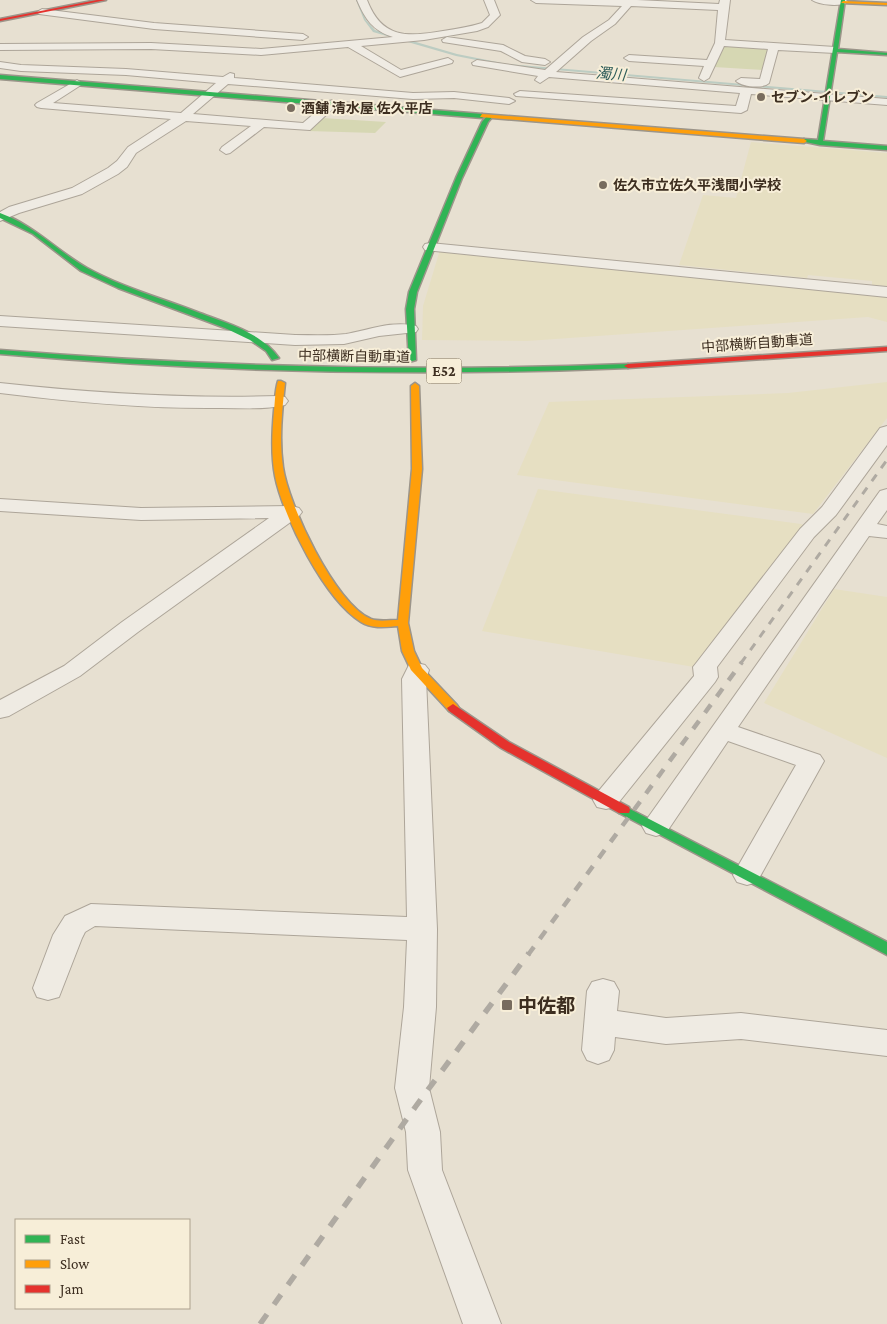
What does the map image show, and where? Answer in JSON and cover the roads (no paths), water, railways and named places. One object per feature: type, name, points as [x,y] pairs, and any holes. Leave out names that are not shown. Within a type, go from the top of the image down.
[{"type":"main road","points":[[0,20],[104,0]]},
{"type":"main road","points":[[820,143],[843,1],[887,4]]},
{"type":"main road","points":[[835,50],[887,54]]},
{"type":"main road","points":[[0,77],[887,148]]},
{"type":"main road","points":[[412,360],[410,309],[413,292],[459,178],[485,122],[490,116]]},
{"type":"main road","points":[[1,216],[35,233],[73,262],[100,277],[228,326],[253,338],[269,350],[275,358]]},
{"type":"main road","name":"中部横断自動車道","points":[[0,352],[188,366],[396,372],[494,371],[665,364],[887,349]]},
{"type":"main road","points":[[281,382],[278,451],[280,478],[306,544],[346,603],[358,615],[372,623],[403,623]]},
{"type":"main road","points":[[415,386],[417,469],[403,623],[408,651],[416,670],[453,708],[491,736],[606,800],[887,948]]},
{"type":"street","points":[[362,0],[376,27],[407,38]]},
{"type":"street","points":[[0,47],[158,46],[261,52],[390,40],[477,28],[485,24],[494,15],[489,0]]},
{"type":"street","points":[[536,0],[724,3],[720,43],[704,78]]},
{"type":"street","points":[[817,0],[843,1]]},
{"type":"street","points":[[490,116],[612,22],[631,2]]},
{"type":"street","points":[[42,12],[154,26],[226,30],[327,40],[344,44],[400,74],[448,61]]},
{"type":"street","points":[[427,36],[497,47],[508,50],[524,60],[553,69],[746,90],[827,94],[887,102]]},
{"type":"street","points":[[720,43],[835,50]]},
{"type":"street","points":[[477,64],[764,83],[774,46]]},
{"type":"street","points":[[1,216],[14,210],[70,193],[108,175],[122,164],[132,150],[183,117],[223,80],[261,52]]},
{"type":"street","points":[[629,58],[711,63]]},
{"type":"street","points":[[0,65],[21,68],[126,72],[413,96],[454,95],[509,101]]},
{"type":"street","points":[[77,83],[41,105],[306,127],[333,103]]},
{"type":"street","points":[[520,94],[740,110],[746,90]]},
{"type":"street","points":[[226,150],[261,124]]},
{"type":"street","points":[[430,247],[887,292]]},
{"type":"street","points":[[0,321],[253,338],[330,340],[380,331],[410,329]]},
{"type":"street","points":[[0,388],[146,402],[225,404],[279,401]]},
{"type":"street","points":[[606,800],[706,677],[706,667],[806,533],[829,511],[887,432]]},
{"type":"street","points":[[656,826],[887,495]]},
{"type":"street","points":[[0,505],[141,514],[292,512]]},
{"type":"street","points":[[0,710],[72,671],[130,627],[292,512]]},
{"type":"street","points":[[864,529],[887,532]]},
{"type":"street","points":[[416,670],[414,679],[422,930],[420,1007],[412,1088],[423,1132],[425,1170],[482,1324]]},
{"type":"street","points":[[722,730],[811,761],[747,875]]},
{"type":"street","points":[[48,988],[68,935],[75,924],[91,915],[422,930]]},
{"type":"street","points":[[602,991],[599,1036],[741,1026],[887,1043]]},
{"type":"waterway","name":"濁川","points":[[357,0],[365,20],[374,31],[457,55],[507,65],[887,97]]},
{"type":"railway","points":[[741,663],[887,460]]},
{"type":"railway","points":[[528,955],[742,662]]},
{"type":"railway","points":[[260,1324],[416,1106],[529,953]]},
{"type":"place","name":"セブン-イレブン","points":[[761,97]]},
{"type":"place","name":"酒舗 清水屋 佐久平店","points":[[291,108]]},
{"type":"place","name":"佐久市立佐久平浅間小学校","points":[[603,185]]},
{"type":"place","name":"中佐都","points":[[507,1005]]}]
